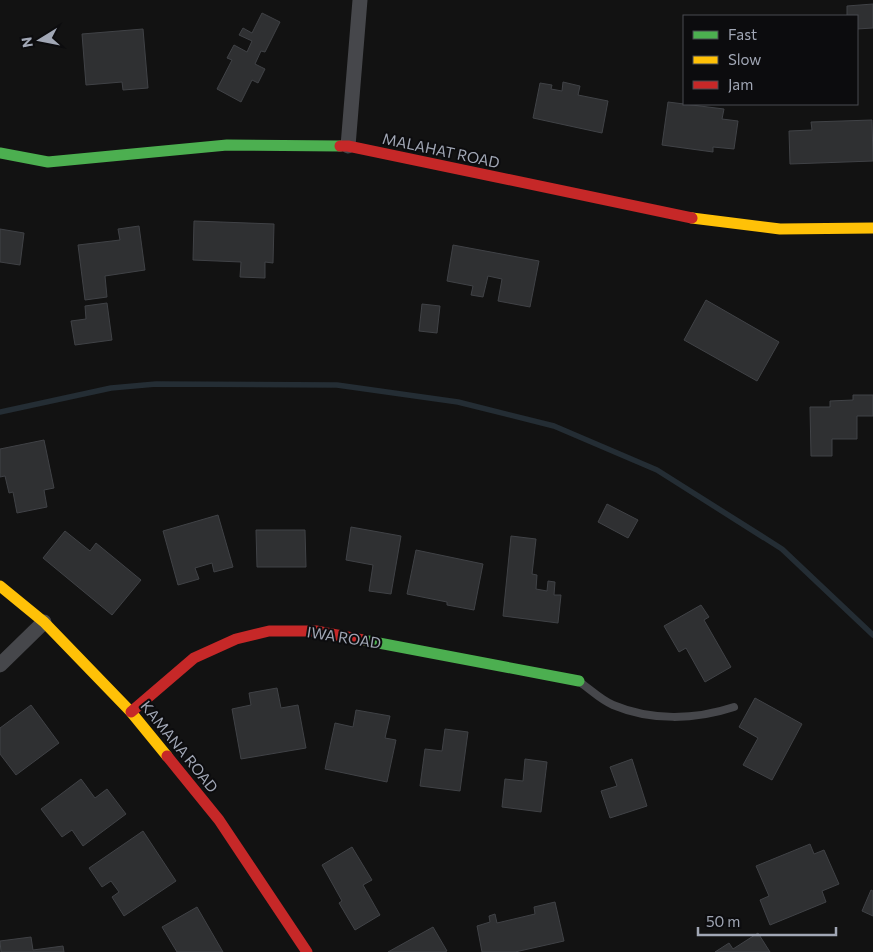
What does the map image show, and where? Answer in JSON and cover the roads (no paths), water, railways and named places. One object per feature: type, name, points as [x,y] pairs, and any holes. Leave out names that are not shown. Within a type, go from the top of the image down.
[{"type":"street","points":[[348,146],[360,0]]},
{"type":"street","name":"MALAHAT ROAD","points":[[0,152],[48,162],[227,146],[348,146],[679,216],[780,229],[873,228]]},
{"type":"street","name":"KAMANA ROAD","points":[[0,586],[44,622],[131,712],[219,820],[307,952]]},
{"type":"street","points":[[0,664],[44,622]]},
{"type":"street","name":"IWA ROAD","points":[[131,712],[194,658],[236,640],[270,631],[316,631],[579,682]]},
{"type":"lane","points":[[579,682],[611,704],[644,714],[691,717],[713,714],[734,708]]},
{"type":"waterway","points":[[0,412],[111,388],[156,384],[337,385],[458,402],[554,426],[657,470],[782,549],[873,635]]}]
